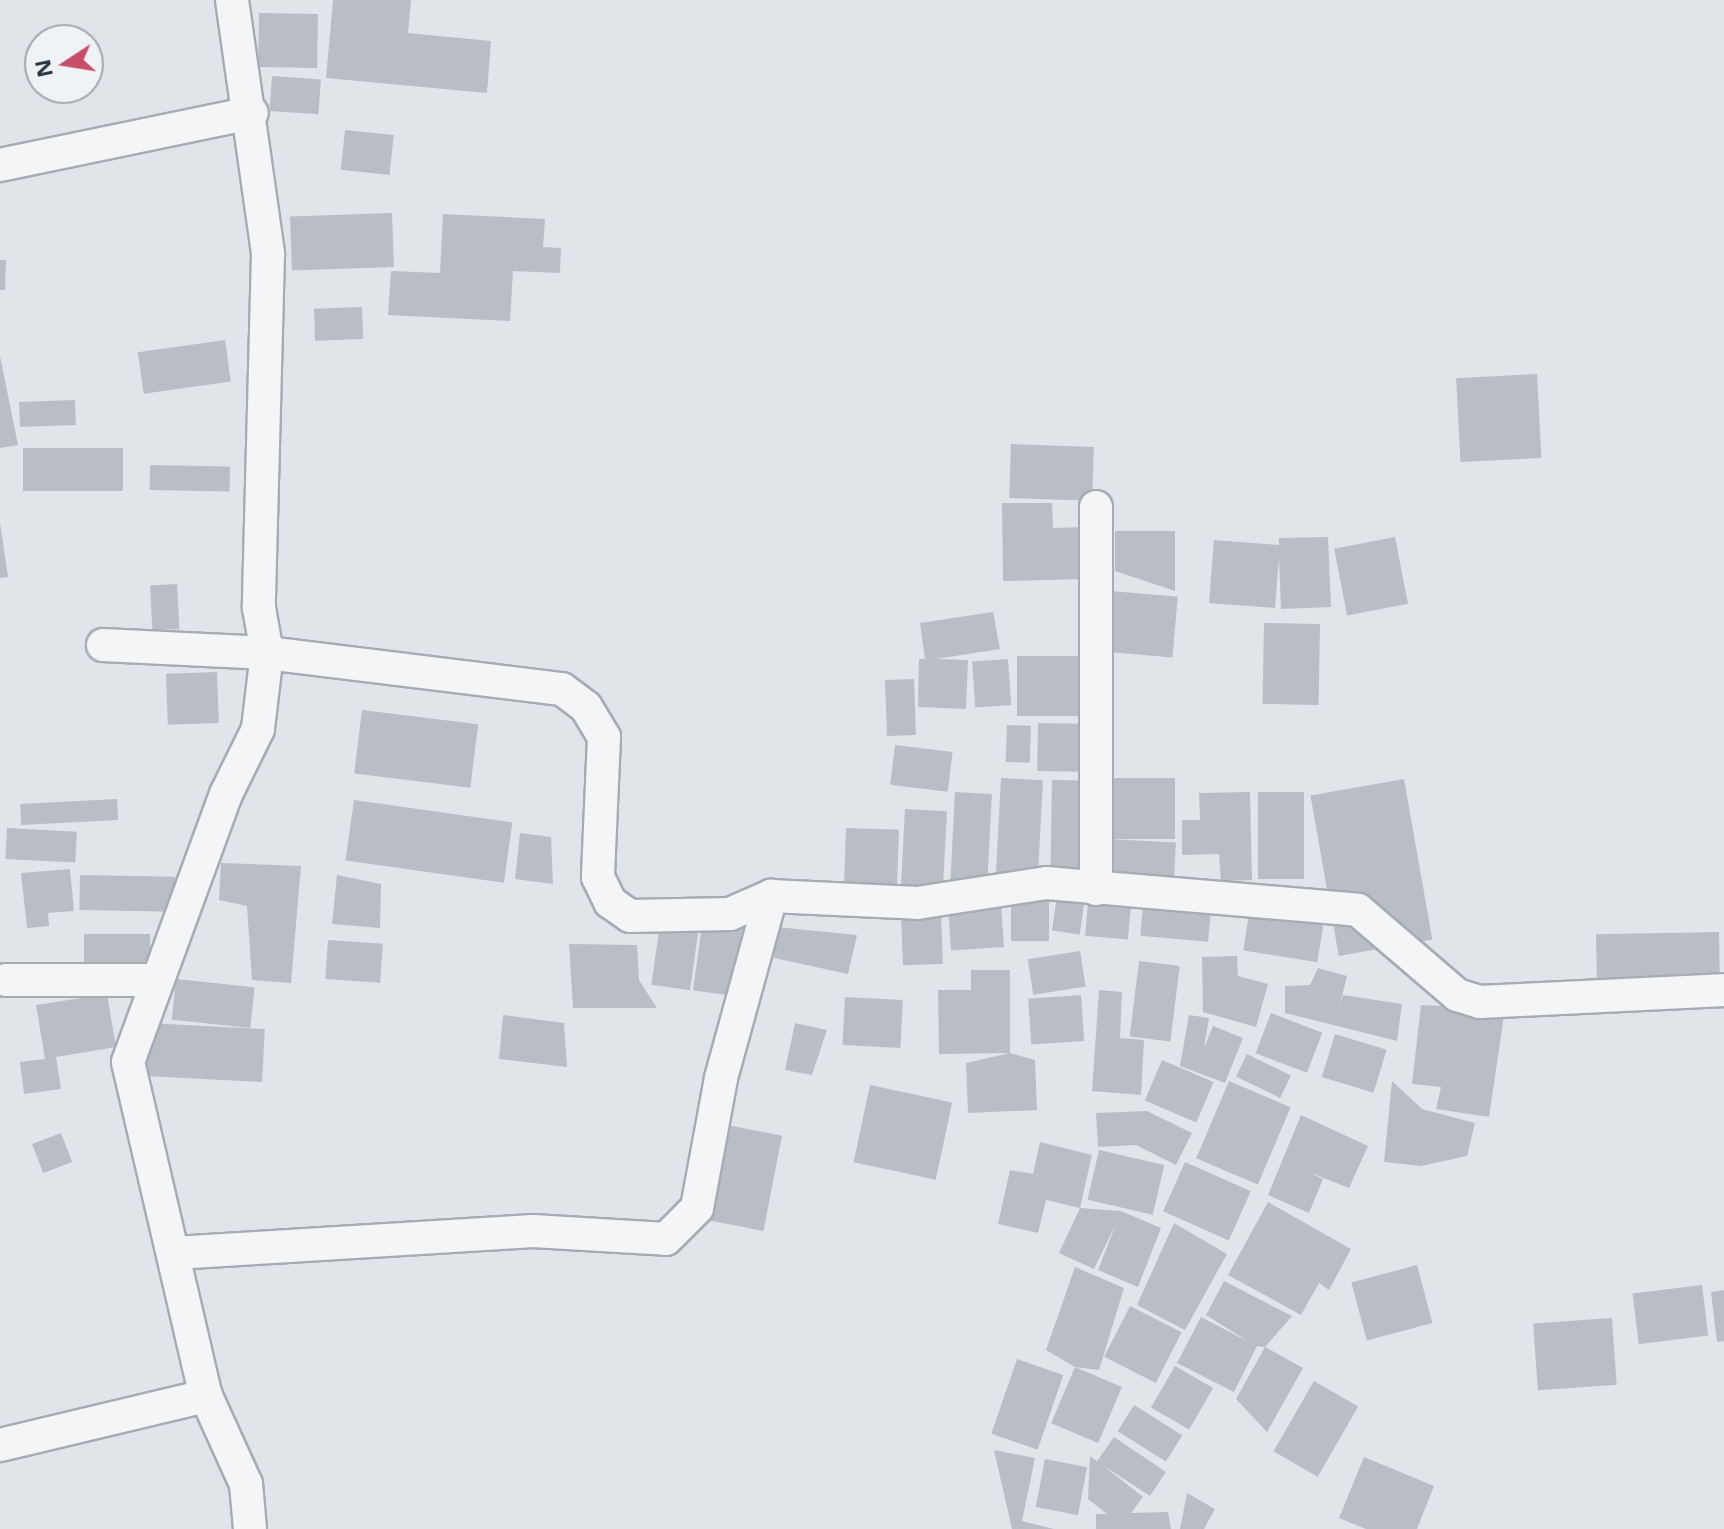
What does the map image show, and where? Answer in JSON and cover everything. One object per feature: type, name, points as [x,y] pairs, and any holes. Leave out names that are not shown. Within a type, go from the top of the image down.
[{"type":"street","points":[[232,0],[252,113],[268,254],[259,608],[267,653],[258,729],[226,794],[155,980],[128,1062],[206,1396],[246,1484],[250,1529]]},
{"type":"street","points":[[0,165],[252,113]]},
{"type":"street","points":[[1096,507],[1096,889]]},
{"type":"street","points":[[103,645],[267,653],[451,670],[562,689],[586,707],[604,737],[598,877],[610,902],[630,916],[730,914],[771,896],[917,903],[1046,883],[1358,910],[1457,995],[1480,1002],[1724,990]]},
{"type":"street","points":[[175,1253],[533,1231],[666,1239],[697,1208],[721,1078],[771,896]]},
{"type":"street","points":[[6,980],[155,980]]},
{"type":"street","points":[[0,1445],[206,1396]]},
{"type":"building","points":[[333,0],[411,0],[408,33],[491,41],[487,93],[326,78]]},
{"type":"building","points":[[259,13],[318,14],[317,68],[258,67]]},
{"type":"building","points":[[272,76],[321,79],[318,114],[270,111]]},
{"type":"building","points":[[345,130],[394,135],[390,175],[341,170]]},
{"type":"building","points":[[392,213],[394,267],[292,271],[290,217]]},
{"type":"building","points":[[443,214],[545,219],[543,247],[561,248],[560,273],[513,271],[510,321],[388,315],[391,271],[440,273]]},
{"type":"building","points":[[0,260],[6,260],[5,290],[0,290]]},
{"type":"building","points":[[362,307],[363,339],[315,341],[314,309]]},
{"type":"building","points":[[225,340],[231,382],[144,394],[138,352]]},
{"type":"building","points":[[0,356],[18,445],[0,448]]},
{"type":"building","points":[[1537,374],[1541,458],[1461,462],[1456,378]]},
{"type":"building","points":[[75,400],[76,425],[20,427],[19,402]]},
{"type":"building","points":[[1011,444],[1094,447],[1092,501],[1009,498]]},
{"type":"building","points":[[23,448],[123,448],[123,491],[23,491]]},
{"type":"building","points":[[150,465],[230,466],[230,491],[150,490]]},
{"type":"building","points":[[1002,503],[1052,503],[1053,528],[1087,527],[1088,579],[1003,581]]},
{"type":"building","points":[[0,523],[8,577],[0,578]]},
{"type":"building","points":[[1115,531],[1175,531],[1175,591],[1115,571]]},
{"type":"building","points":[[1328,537],[1331,607],[1281,609],[1279,557],[1275,608],[1209,603],[1214,540],[1279,545],[1279,538]]},
{"type":"building","points":[[1395,537],[1408,604],[1347,616],[1334,549]]},
{"type":"building","points":[[177,584],[179,629],[152,630],[150,585]]},
{"type":"building","points":[[1111,591],[1178,597],[1172,658],[1106,652]]},
{"type":"building","points":[[993,612],[1000,649],[936,659],[968,660],[966,709],[918,707],[919,659],[925,659],[920,623]]},
{"type":"building","points":[[1264,623],[1320,624],[1319,705],[1263,704]]},
{"type":"building","points":[[1017,656],[1084,656],[1084,716],[1017,716]]},
{"type":"building","points":[[1008,659],[1011,705],[975,707],[972,662]]},
{"type":"building","points":[[217,672],[219,723],[168,725],[166,674]]},
{"type":"building","points":[[914,679],[916,735],[887,736],[885,680]]},
{"type":"building","points":[[362,710],[478,724],[470,788],[354,774]]},
{"type":"building","points":[[1038,723],[1080,724],[1079,772],[1037,771]]},
{"type":"building","points":[[1007,725],[1031,726],[1030,763],[1006,762]]},
{"type":"building","points":[[895,745],[953,752],[948,792],[890,785]]},
{"type":"building","points":[[1001,778],[1043,780],[1038,882],[996,880]]},
{"type":"building","points":[[1105,778],[1175,778],[1175,839],[1105,839]]},
{"type":"building","points":[[1404,779],[1432,940],[1339,956],[1310,795]]},
{"type":"building","points":[[1052,780],[1092,781],[1090,877],[1050,876]]},
{"type":"building","points":[[955,792],[992,794],[987,888],[950,886]]},
{"type":"building","points":[[1250,792],[1252,880],[1221,881],[1219,854],[1182,855],[1182,820],[1200,820],[1199,793]]},
{"type":"building","points":[[1258,792],[1304,792],[1304,879],[1258,879]]},
{"type":"building","points":[[117,799],[118,820],[21,825],[20,804]]},
{"type":"building","points":[[354,800],[512,822],[504,883],[346,860]]},
{"type":"building","points":[[905,809],[947,811],[942,897],[900,895]]},
{"type":"building","points":[[7,828],[77,832],[75,863],[5,859]]},
{"type":"building","points":[[846,828],[899,830],[897,893],[844,891]]},
{"type":"building","points":[[520,833],[551,837],[553,884],[515,879]]},
{"type":"building","points":[[1108,839],[1176,843],[1174,885],[1106,882]]},
{"type":"building","points":[[221,863],[301,866],[291,983],[252,980],[247,906],[219,900]]},
{"type":"building","points":[[70,869],[74,911],[48,913],[49,926],[27,928],[21,873]]},
{"type":"building","points":[[80,875],[175,877],[174,912],[79,910]]},
{"type":"building","points":[[337,875],[381,884],[380,928],[332,924]]},
{"type":"building","points":[[1058,888],[1086,892],[1080,934],[1052,931]]},
{"type":"building","points":[[1089,891],[1132,895],[1128,940],[1085,936]]},
{"type":"building","points":[[1011,894],[1049,894],[1049,941],[1011,941]]},
{"type":"building","points":[[1144,894],[1212,900],[1208,942],[1140,936]]},
{"type":"building","points":[[1001,904],[1004,947],[951,951],[948,908]]},
{"type":"building","points":[[1250,908],[1324,920],[1317,962],[1243,950]]},
{"type":"building","points":[[941,911],[943,964],[903,965],[901,912]]},
{"type":"building","points":[[661,914],[700,919],[690,990],[651,985]]},
{"type":"building","points":[[703,919],[744,925],[734,996],[693,990]]},
{"type":"building","points":[[777,927],[857,935],[848,974],[774,958]]},
{"type":"building","points":[[1719,932],[1720,982],[1597,984],[1596,934]]},
{"type":"building","points":[[84,934],[150,934],[150,972],[84,972]]},
{"type":"building","points":[[328,940],[383,944],[380,983],[325,979]]},
{"type":"building","points":[[569,944],[637,945],[639,980],[657,1008],[573,1008]]},
{"type":"building","points":[[1080,951],[1086,987],[1033,995],[1028,959]]},
{"type":"building","points":[[1237,956],[1238,976],[1268,984],[1256,1027],[1203,1012],[1202,957]]},
{"type":"building","points":[[1139,961],[1180,966],[1170,1041],[1130,1036]]},
{"type":"building","points":[[1318,968],[1347,976],[1339,1008],[1343,995],[1402,1004],[1397,1041],[1285,1013],[1285,986],[1310,985]]},
{"type":"building","points":[[971,970],[1010,970],[1010,1053],[939,1054],[938,990],[971,990]]},
{"type":"building","points":[[176,979],[255,987],[250,1028],[172,1020]]},
{"type":"building","points":[[1099,990],[1122,992],[1120,1038],[1144,1040],[1141,1095],[1092,1091]]},
{"type":"building","points":[[107,994],[116,1047],[56,1057],[61,1089],[24,1094],[20,1062],[45,1059],[36,1005]]},
{"type":"building","points":[[1081,995],[1084,1041],[1031,1045],[1028,999]]},
{"type":"building","points":[[845,997],[903,1000],[900,1048],[842,1045]]},
{"type":"building","points":[[1421,1005],[1505,1009],[1489,1117],[1436,1109],[1441,1087],[1412,1084]]},
{"type":"building","points":[[1271,1013],[1322,1033],[1307,1073],[1256,1053]]},
{"type":"building","points":[[503,1015],[564,1023],[567,1067],[499,1059]]},
{"type":"building","points":[[1189,1015],[1209,1018],[1204,1048],[1213,1026],[1243,1038],[1225,1083],[1180,1066]]},
{"type":"building","points":[[148,1023],[265,1029],[262,1082],[145,1076]]},
{"type":"building","points":[[795,1023],[827,1030],[812,1075],[785,1070]]},
{"type":"building","points":[[1335,1034],[1387,1050],[1373,1093],[1322,1077]]},
{"type":"building","points":[[1010,1053],[1035,1060],[1037,1110],[968,1113],[966,1063]]},
{"type":"building","points":[[1247,1054],[1291,1075],[1280,1098],[1236,1076]]},
{"type":"building","points":[[1162,1060],[1214,1082],[1196,1122],[1145,1101]]},
{"type":"building","points":[[1229,1081],[1291,1107],[1258,1185],[1196,1158]]},
{"type":"building","points":[[1392,1081],[1422,1109],[1475,1123],[1467,1156],[1421,1166],[1384,1162]]},
{"type":"building","points":[[870,1085],[952,1102],[936,1180],[854,1162]]},
{"type":"building","points":[[1147,1111],[1192,1133],[1176,1165],[1136,1145],[1098,1147],[1096,1113]]},
{"type":"building","points":[[1301,1115],[1368,1146],[1349,1188],[1306,1171],[1323,1179],[1309,1213],[1268,1195]]},
{"type":"building","points":[[727,1125],[782,1136],[763,1231],[708,1220]]},
{"type":"building","points":[[61,1133],[72,1162],[43,1173],[32,1144]]},
{"type":"building","points":[[1040,1142],[1092,1155],[1080,1208],[1046,1200],[1038,1233],[998,1224],[1010,1170],[1033,1174]]},
{"type":"building","points":[[1099,1150],[1164,1165],[1153,1215],[1088,1200]]},
{"type":"building","points":[[1185,1162],[1251,1191],[1229,1241],[1163,1211]]},
{"type":"building","points":[[1268,1202],[1351,1249],[1329,1290],[1319,1283],[1301,1315],[1228,1275]]},
{"type":"building","points":[[1080,1208],[1121,1211],[1161,1228],[1138,1287],[1098,1270],[1116,1224],[1094,1269],[1059,1253]]},
{"type":"building","points":[[1174,1223],[1227,1254],[1185,1330],[1137,1305]]},
{"type":"building","points":[[1417,1265],[1433,1323],[1367,1341],[1351,1283]]},
{"type":"building","points":[[1075,1267],[1124,1288],[1099,1370],[1075,1367],[1046,1350]]},
{"type":"building","points":[[1224,1281],[1292,1316],[1265,1347],[1257,1346],[1234,1392],[1177,1363],[1201,1317],[1249,1342],[1206,1315]]},
{"type":"building","points":[[1702,1285],[1708,1336],[1639,1344],[1633,1294]]},
{"type":"building","points":[[1724,1290],[1724,1341],[1717,1342],[1711,1292]]},
{"type":"building","points":[[1130,1306],[1182,1332],[1156,1383],[1104,1357]]},
{"type":"building","points":[[1612,1318],[1617,1385],[1538,1390],[1533,1324]]},
{"type":"building","points":[[1265,1347],[1303,1368],[1267,1432],[1236,1399]]},
{"type":"building","points":[[1017,1359],[1063,1375],[1038,1450],[991,1434]]},
{"type":"building","points":[[1175,1366],[1213,1388],[1189,1430],[1151,1408]]},
{"type":"building","points":[[1075,1367],[1122,1387],[1098,1443],[1051,1423]]},
{"type":"building","points":[[1314,1381],[1358,1406],[1318,1477],[1274,1451]]},
{"type":"building","points":[[1134,1405],[1182,1435],[1166,1461],[1118,1431]]},
{"type":"building","points":[[1114,1437],[1166,1472],[1150,1496],[1104,1466],[1143,1497],[1131,1513],[1168,1512],[1171,1529],[1096,1529],[1096,1514],[1107,1514],[1088,1499],[1090,1456],[1097,1461]]},
{"type":"building","points":[[994,1450],[1035,1458],[1022,1521],[1054,1529],[1012,1529]]},
{"type":"building","points":[[1364,1457],[1434,1486],[1417,1529],[1366,1529],[1339,1518]]},
{"type":"building","points":[[1045,1459],[1087,1467],[1078,1515],[1036,1507]]},
{"type":"building","points":[[1187,1493],[1215,1509],[1204,1529],[1180,1529]]}]
